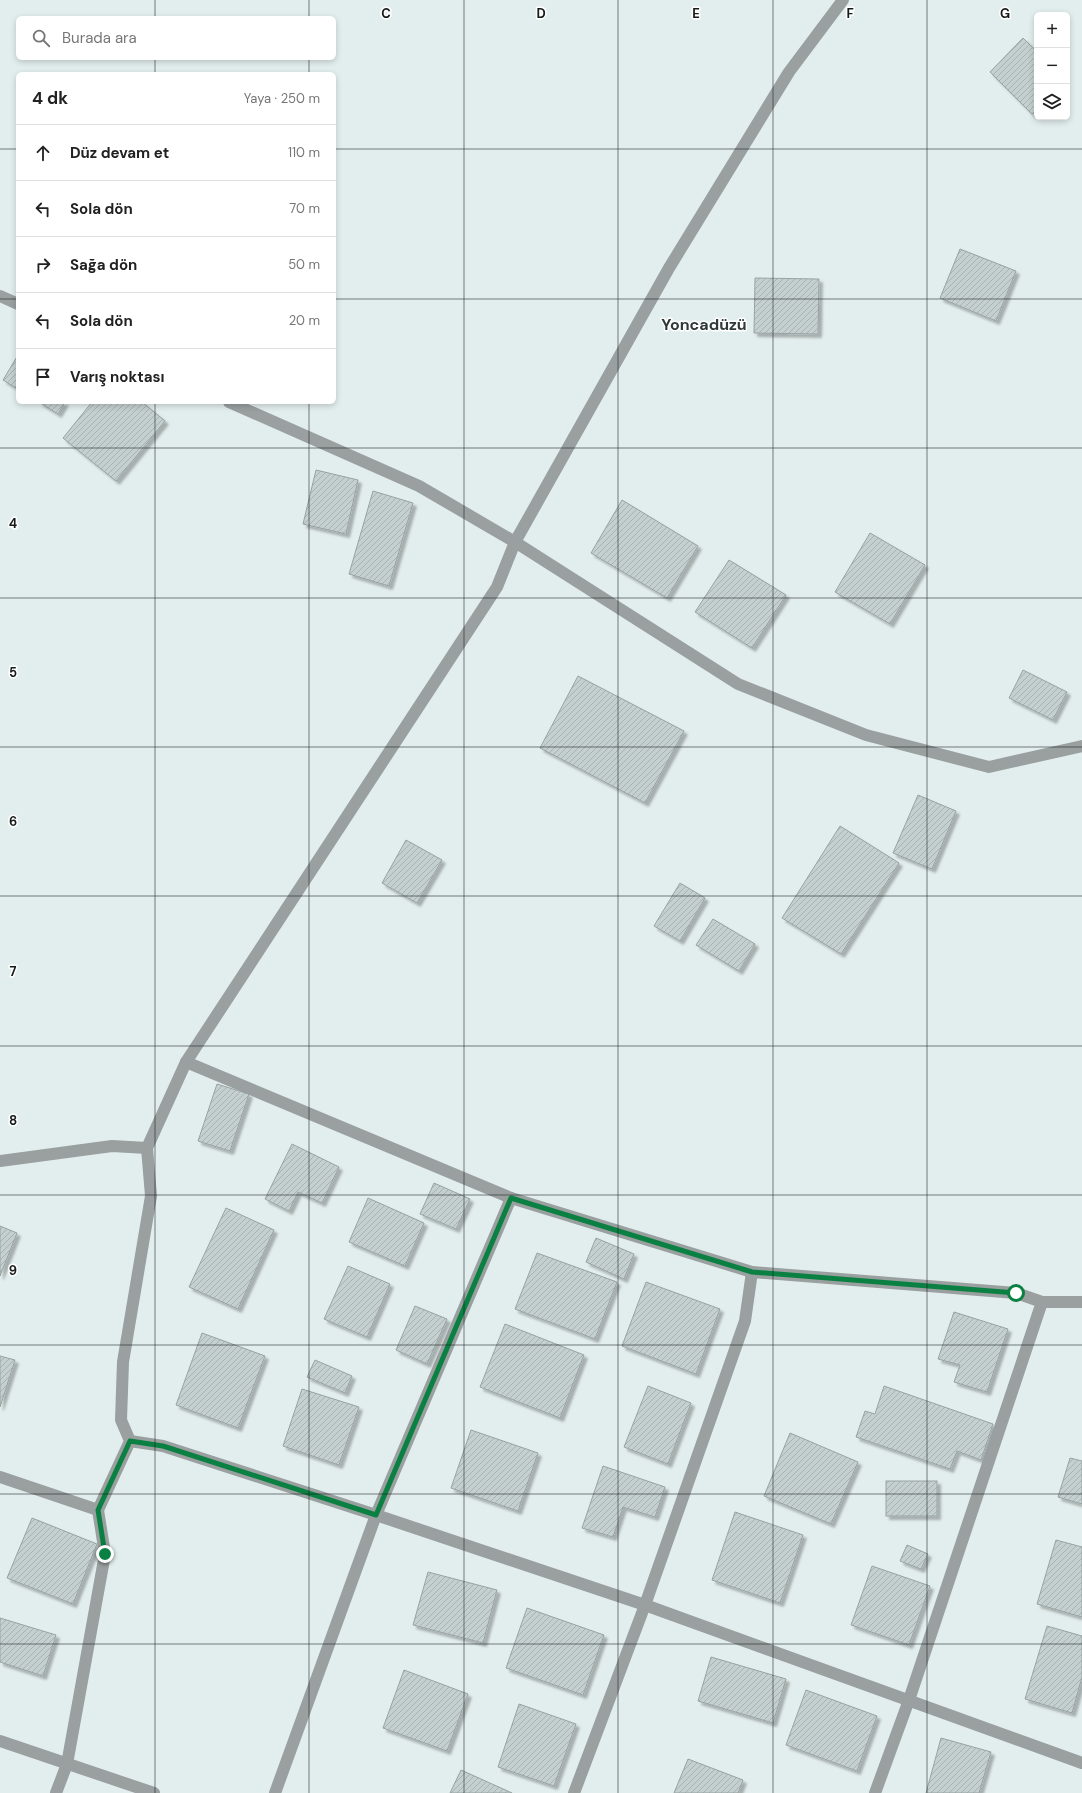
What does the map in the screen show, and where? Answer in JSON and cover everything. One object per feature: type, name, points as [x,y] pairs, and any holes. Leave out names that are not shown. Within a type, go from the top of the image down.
[{"type":"street","points":[[56,1793],[67,1764],[105,1554],[98,1510],[130,1441],[121,1420],[123,1362],[151,1196],[147,1148],[186,1062],[497,587],[515,542],[668,268],[789,72],[843,0]]},
{"type":"street","points":[[0,296],[16,303]]},
{"type":"street","points":[[234,404],[419,486],[515,542],[738,684],[866,735],[989,767],[1082,746]]},
{"type":"street","points":[[186,1062],[511,1198],[752,1272],[1016,1293],[1042,1302],[1082,1302]]},
{"type":"street","points":[[0,1161],[112,1146],[147,1148]]},
{"type":"street","points":[[276,1793],[376,1515],[511,1198]]},
{"type":"street","points":[[574,1793],[645,1605],[745,1321],[752,1272]]},
{"type":"street","points":[[875,1793],[909,1700],[1042,1302]]},
{"type":"street","points":[[130,1441],[163,1446],[645,1605],[1082,1763]]},
{"type":"street","points":[[0,1477],[98,1510]]},
{"type":"street","points":[[0,1741],[154,1793]]},
{"type":"building","points":[[1023,38],[1034,49],[1034,112],[1032,114],[990,72]]},
{"type":"building","points":[[960,249],[1016,271],[996,321],[940,298]]},
{"type":"building","points":[[755,278],[819,279],[818,334],[754,333]]},
{"type":"building","points":[[16,358],[16,388],[3,380]]},
{"type":"building","points":[[42,404],[64,404],[58,414]]},
{"type":"building","points":[[90,404],[144,404],[165,421],[116,481],[63,438]]},
{"type":"building","points":[[316,470],[358,480],[346,534],[303,524]]},
{"type":"building","points":[[373,491],[413,503],[389,586],[349,574]]},
{"type":"building","points":[[622,500],[698,546],[667,598],[591,553]]},
{"type":"building","points":[[870,533],[925,565],[890,624],[835,592]]},
{"type":"building","points":[[729,560],[786,595],[752,648],[695,612]]},
{"type":"building","points":[[1023,670],[1067,692],[1053,720],[1009,698]]},
{"type":"building","points":[[578,676],[684,731],[645,803],[540,748]]},
{"type":"building","points":[[918,795],[956,811],[932,869],[893,853]]},
{"type":"building","points":[[840,826],[899,863],[841,954],[782,918]]},
{"type":"building","points":[[406,840],[442,860],[417,903],[382,883]]},
{"type":"building","points":[[680,883],[705,898],[680,941],[654,926]]},
{"type":"building","points":[[713,919],[755,944],[739,971],[696,945]]},
{"type":"building","points":[[217,1084],[249,1094],[230,1151],[198,1141]]},
{"type":"building","points":[[292,1144],[339,1167],[322,1203],[298,1192],[289,1211],[265,1199]]},
{"type":"building","points":[[434,1183],[470,1199],[456,1229],[420,1214]]},
{"type":"building","points":[[368,1198],[424,1223],[405,1266],[349,1242]]},
{"type":"building","points":[[226,1208],[274,1230],[238,1309],[189,1287]]},
{"type":"building","points":[[0,1226],[17,1233],[0,1276]]},
{"type":"building","points":[[596,1238],[634,1254],[624,1279],[586,1262]]},
{"type":"building","points":[[537,1253],[617,1282],[595,1339],[515,1309]]},
{"type":"building","points":[[348,1266],[390,1284],[367,1337],[324,1319]]},
{"type":"building","points":[[646,1282],[720,1309],[696,1374],[622,1346]]},
{"type":"building","points":[[415,1306],[447,1319],[427,1364],[396,1350]]},
{"type":"building","points":[[954,1312],[1008,1329],[987,1392],[954,1382],[960,1365],[938,1359]]},
{"type":"building","points":[[505,1324],[584,1355],[560,1418],[480,1387]]},
{"type":"building","points":[[202,1333],[265,1356],[238,1428],[176,1405]]},
{"type":"building","points":[[0,1356],[15,1360],[0,1407]]},
{"type":"building","points":[[315,1360],[352,1376],[345,1393],[307,1377]]},
{"type":"building","points":[[648,1386],[691,1403],[668,1464],[624,1447]]},
{"type":"building","points":[[884,1386],[993,1424],[981,1460],[957,1451],[950,1469],[856,1437],[865,1411],[875,1414]]},
{"type":"building","points":[[302,1389],[359,1407],[339,1465],[283,1446]]},
{"type":"building","points":[[471,1430],[538,1453],[518,1511],[451,1488]]},
{"type":"building","points":[[790,1433],[858,1462],[831,1524],[764,1496]]},
{"type":"building","points":[[1070,1458],[1082,1461],[1082,1504],[1058,1497]]},
{"type":"building","points":[[603,1466],[665,1487],[655,1517],[623,1507],[613,1537],[582,1528]]},
{"type":"building","points":[[886,1481],[937,1481],[937,1516],[886,1516]]},
{"type":"building","points":[[735,1512],[803,1535],[780,1603],[712,1580]]},
{"type":"building","points":[[32,1518],[97,1544],[73,1604],[7,1578]]},
{"type":"building","points":[[1056,1540],[1082,1547],[1082,1617],[1037,1604]]},
{"type":"building","points":[[907,1545],[928,1554],[921,1569],[900,1561]]},
{"type":"building","points":[[872,1566],[930,1586],[909,1645],[851,1625]]},
{"type":"building","points":[[428,1572],[497,1590],[483,1643],[413,1625]]},
{"type":"building","points":[[527,1608],[604,1635],[583,1695],[506,1668]]},
{"type":"building","points":[[0,1618],[56,1635],[43,1676],[0,1662]]},
{"type":"building","points":[[1047,1626],[1082,1636],[1082,1677],[1072,1713],[1025,1699]]},
{"type":"building","points":[[711,1657],[786,1679],[773,1723],[698,1701]]},
{"type":"building","points":[[404,1670],[468,1694],[447,1751],[383,1728]]},
{"type":"building","points":[[806,1690],[877,1716],[857,1771],[786,1745]]},
{"type":"building","points":[[519,1704],[576,1724],[554,1786],[498,1767]]},
{"type":"building","points":[[941,1738],[991,1752],[979,1793],[926,1793]]},
{"type":"building","points":[[688,1759],[743,1780],[738,1793],[674,1793]]},
{"type":"building","points":[[461,1770],[512,1793],[450,1793]]},
{"type":"district","name":"Yoncadüzü","points":[[704,324]]},
{"type":"route","points":[[105,1554],[98,1510],[130,1441],[163,1446],[376,1515],[511,1198],[752,1272],[1016,1293]]}]
